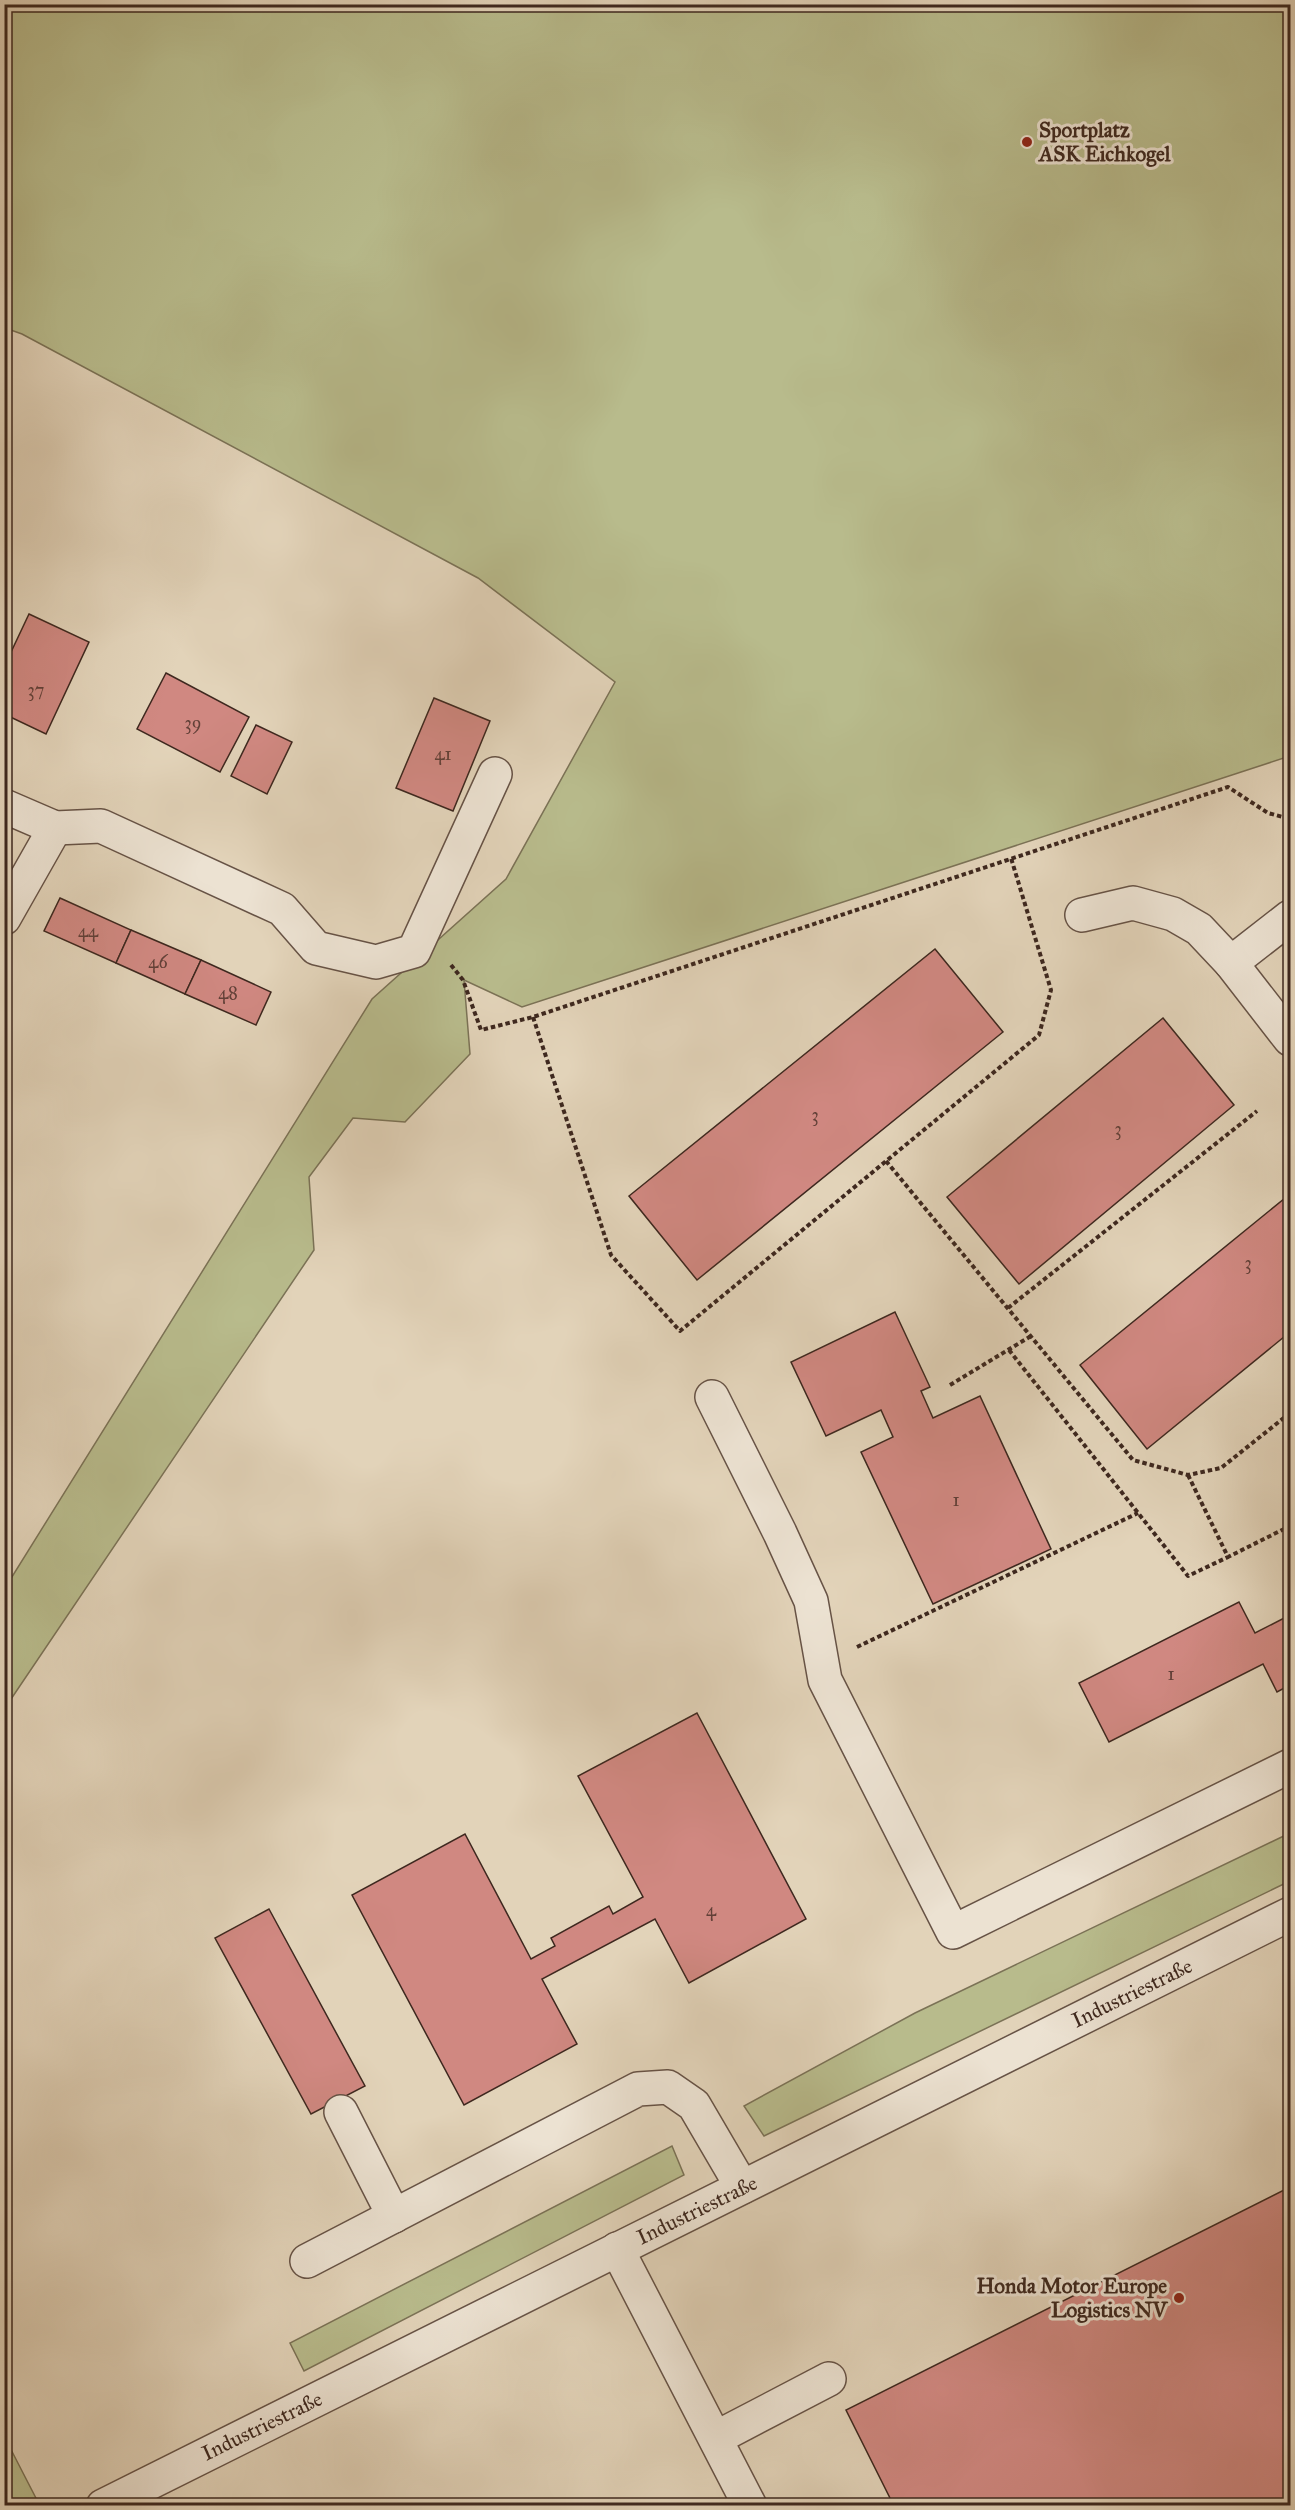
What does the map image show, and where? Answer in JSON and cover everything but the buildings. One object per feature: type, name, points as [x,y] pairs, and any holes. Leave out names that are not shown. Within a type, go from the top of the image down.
[{"type":"street","points":[[4,806],[55,828],[101,826],[282,909],[316,948],[376,962],[414,951],[495,774]]},
{"type":"street","points":[[4,918],[55,828]]},
{"type":"street","points":[[1082,915],[1133,903],[1173,914],[1199,929],[1231,963],[1290,1039]]},
{"type":"street","points":[[1231,963],[1290,917]]},
{"type":"street","points":[[712,1397],[811,1601],[825,1680],[953,1932],[1290,1766]]},
{"type":"street","name":"Industriestraße","points":[[103,2505],[1290,1914]]},
{"type":"street","points":[[307,2262],[638,2089],[668,2087],[694,2105],[742,2187]]},
{"type":"street","points":[[341,2112],[394,2216]]},
{"type":"street","points":[[617,2249],[750,2505]]},
{"type":"street","points":[[716,2438],[829,2379]]},
{"type":"path","points":[[414,951],[447,959],[464,980],[481,1030],[533,1017],[1228,787],[1268,813],[1290,819]]},
{"type":"path","points":[[533,1017],[610,1255],[680,1331],[1039,1035],[1051,990],[1011,858]]},
{"type":"path","points":[[1008,1308],[1257,1111]]},
{"type":"path","points":[[886,1161],[1133,1460],[1188,1474],[1221,1468],[1290,1413]]},
{"type":"path","points":[[950,1385],[1031,1336]]},
{"type":"path","points":[[1009,1350],[1188,1576],[1290,1526]]},
{"type":"path","points":[[1188,1474],[1228,1557]]},
{"type":"path","points":[[822,1664],[1138,1513]]},
{"type":"green space","points":[[5,5],[1290,5],[1290,756],[522,1007],[464,980],[470,1054],[405,1122],[353,1118],[309,1177],[314,1250],[5,1708],[5,1588],[372,999],[506,879],[615,682],[478,578],[22,334],[5,328]]},
{"type":"green space","points":[[1290,1833],[1290,1881],[764,2136],[744,2106],[915,2013]]},
{"type":"green space","points":[[672,2146],[684,2175],[304,2371],[290,2343]]},
{"type":"green space","points":[[4,2436],[39,2504],[5,2505]]},
{"type":"place","name":"Sportplatz ASK Eichkogel","points":[[1027,142]]},
{"type":"place","name":"Honda Motor Europe Logistics NV","points":[[1179,2298]]}]
